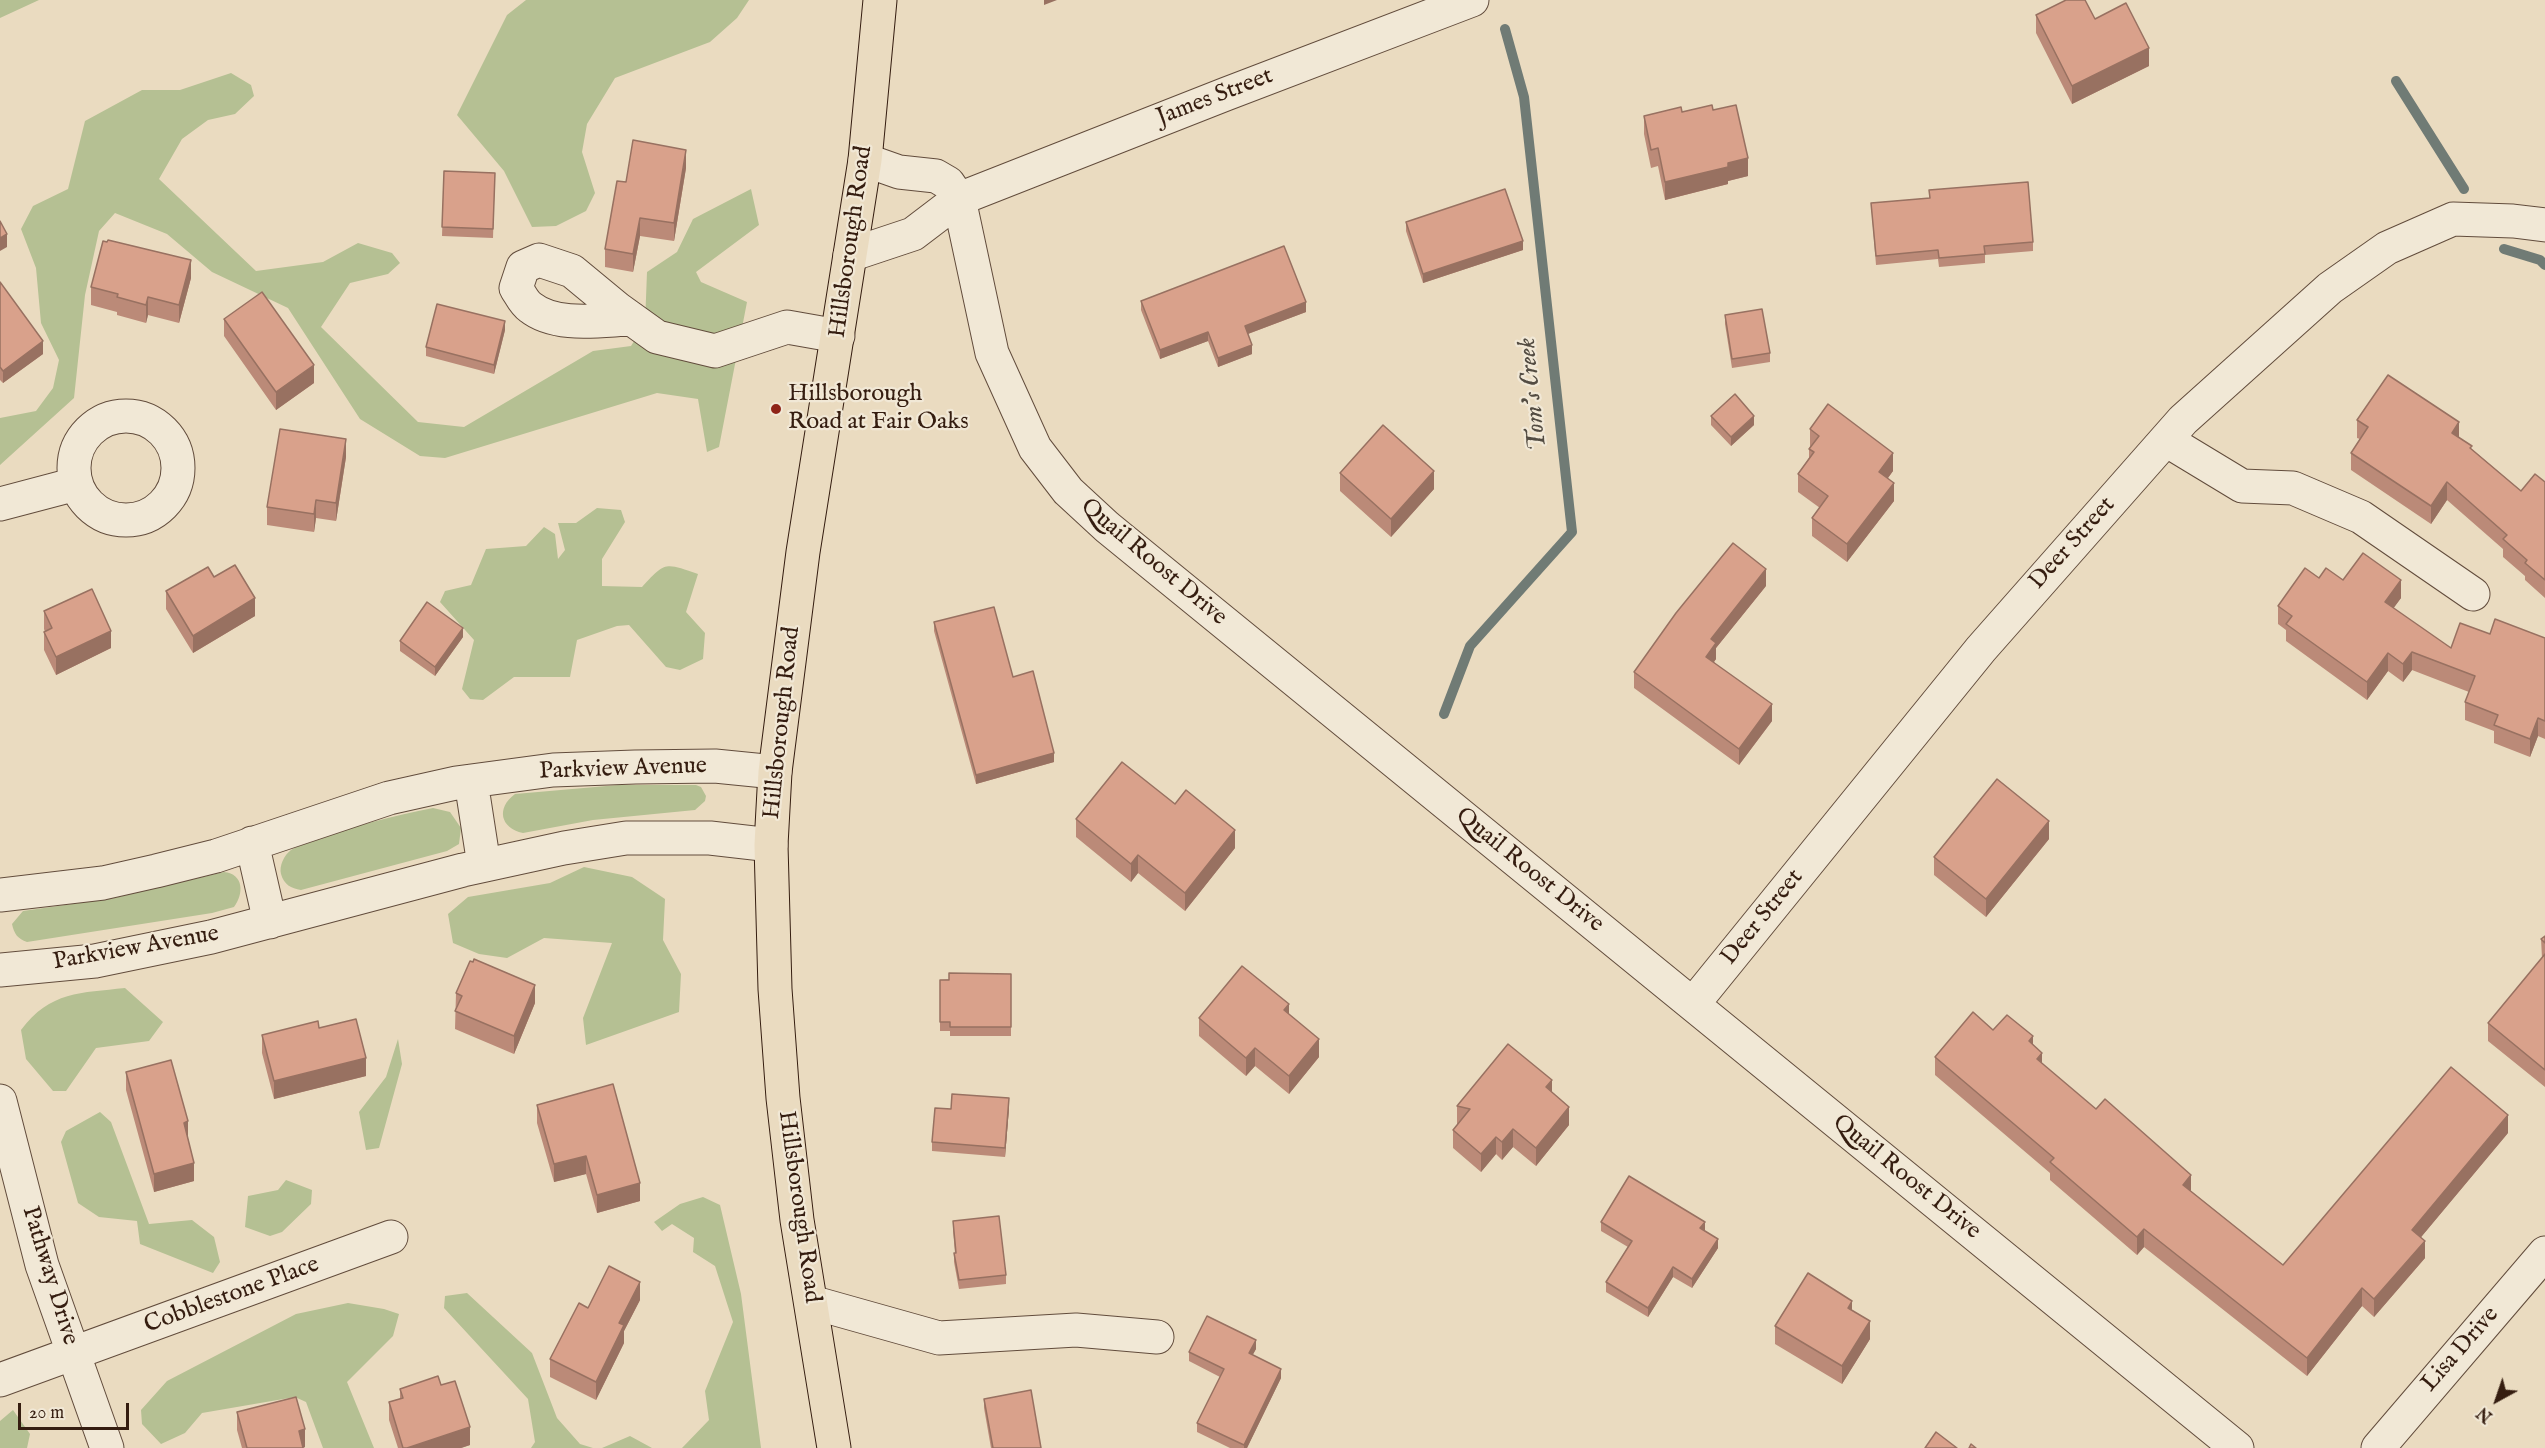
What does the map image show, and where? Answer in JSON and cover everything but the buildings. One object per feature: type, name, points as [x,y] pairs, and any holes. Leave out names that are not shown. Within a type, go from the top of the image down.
[{"type":"main road","name":"Hillsborough Road","points":[[834,1448],[797,1220],[783,1098],[775,989],[771,845],[775,772],[803,552],[865,160],[880,0]]},
{"type":"street","name":"James Street","points":[[850,255],[913,234],[959,200],[1226,93],[1472,0]]},
{"type":"street","points":[[865,160],[899,172],[936,176],[948,183],[959,200]]},
{"type":"street","name":"Quail Roost Drive","points":[[959,200],[992,353],[1035,448],[1068,491],[1107,527],[2237,1448]]},
{"type":"street","name":"Deer Street","points":[[1693,1005],[1981,649],[2183,420],[2330,288],[2387,248],[2453,219],[2513,220],[2545,225]]},
{"type":"street","points":[[632,319],[657,337],[716,351],[787,327],[838,336]]},
{"type":"street","points":[[2166,440],[2242,486],[2293,488],[2361,517],[2473,594]]},
{"type":"street","points":[[0,504],[76,484]]},
{"type":"street","name":"Parkview Avenue","points":[[0,895],[103,884],[216,856],[389,798],[471,781],[553,770],[635,767],[715,766],[775,772]]},
{"type":"street","points":[[471,781],[484,865]]},
{"type":"street","name":"Parkview Avenue","points":[[0,970],[95,961],[211,937],[484,865],[564,848],[626,838],[710,838],[771,845]]},
{"type":"street","points":[[252,843],[270,922]]},
{"type":"street","name":"Pathway Drive","points":[[0,1101],[42,1265],[106,1448]]},
{"type":"street","name":"Cobblestone Place","points":[[0,1380],[74,1355],[391,1237]]},
{"type":"street","name":"Lisa Drive","points":[[2378,1448],[2545,1253]]},
{"type":"street","points":[[811,1302],[939,1338],[1076,1330],[1157,1337]]},
{"type":"green space","points":[[0,0],[39,0],[0,18]]},
{"type":"green space","points":[[526,0],[749,0],[737,18],[710,42],[615,78],[587,124],[582,152],[595,193],[586,211],[556,226],[532,227],[504,171],[457,115],[507,15]]},
{"type":"green space","points":[[231,73],[251,85],[254,96],[235,114],[208,120],[182,139],[159,179],[256,271],[323,262],[358,243],[392,253],[400,263],[388,274],[350,283],[321,327],[418,422],[464,427],[593,351],[631,346],[645,324],[647,272],[677,252],[693,219],[751,189],[759,225],[696,272],[701,282],[747,302],[719,447],[707,452],[698,399],[657,393],[445,458],[420,456],[360,419],[288,308],[212,272],[167,234],[115,213],[99,231],[85,295],[74,398],[0,465],[0,418],[36,411],[53,388],[59,360],[41,323],[36,268],[21,229],[33,206],[68,189],[85,121],[142,90],[180,90]]},
{"type":"green space","points":[[597,508],[621,510],[625,522],[602,559],[602,586],[642,587],[656,572],[672,566],[698,574],[686,612],[705,633],[703,659],[680,670],[666,667],[629,625],[617,626],[577,640],[570,677],[514,677],[483,700],[470,699],[462,689],[474,640],[440,602],[445,591],[471,585],[486,549],[526,546],[544,527],[555,534],[558,559],[565,550],[558,523],[576,523]]},
{"type":"green space","points":[[618,785],[696,785],[701,787],[706,796],[705,801],[695,810],[593,820],[523,833],[509,827],[503,817],[505,805],[515,794]]},
{"type":"green space","points":[[433,808],[450,812],[461,828],[459,844],[447,851],[301,890],[288,885],[282,878],[283,861],[288,852],[297,847],[360,825]]},
{"type":"green space","points":[[584,867],[632,877],[665,899],[663,940],[681,974],[679,1012],[586,1045],[583,1018],[612,943],[544,938],[507,958],[479,954],[453,943],[448,914],[468,897],[550,883]]},
{"type":"green space","points":[[224,872],[235,876],[239,881],[241,891],[234,907],[212,913],[27,942],[19,938],[13,928],[12,924],[23,911],[114,898]]},
{"type":"green space","points":[[125,988],[163,1022],[149,1041],[96,1048],[66,1091],[53,1091],[26,1059],[21,1030],[43,1008],[67,996]]},
{"type":"green space","points":[[398,1039],[402,1064],[379,1148],[366,1150],[359,1112],[386,1077]]},
{"type":"green space","points":[[100,1112],[111,1122],[149,1224],[192,1220],[214,1237],[220,1262],[213,1273],[140,1244],[137,1221],[99,1217],[78,1203],[61,1142],[66,1131]]},
{"type":"green space","points":[[286,1180],[312,1190],[311,1204],[282,1232],[270,1236],[245,1227],[248,1196],[278,1190]]},
{"type":"green space","points":[[703,1197],[720,1205],[741,1294],[761,1448],[682,1448],[709,1420],[705,1391],[733,1322],[715,1266],[693,1252],[694,1238],[672,1224],[662,1231],[654,1222],[680,1204]]},
{"type":"green space","points":[[467,1293],[532,1353],[557,1418],[580,1444],[593,1448],[531,1448],[535,1442],[528,1399],[444,1308],[445,1296]]},
{"type":"green space","points":[[348,1303],[399,1314],[393,1336],[347,1382],[374,1448],[323,1448],[306,1402],[295,1397],[202,1413],[185,1433],[161,1444],[142,1424],[141,1410],[167,1381],[296,1314]]},
{"type":"green space","points":[[13,1410],[30,1434],[27,1448],[0,1448],[0,1421]]},
{"type":"green space","points":[[630,1436],[652,1448],[602,1448]]},
{"type":"waterway","name":"Tom's Creek","points":[[1444,714],[1470,646],[1572,532],[1524,97],[1505,29]]},
{"type":"waterway","points":[[2396,81],[2464,189]]},
{"type":"waterway","points":[[2504,249],[2540,260],[2545,265]]},
{"type":"place","name":"Hillsborough Road at Fair Oaks","points":[[776,409]]}]
